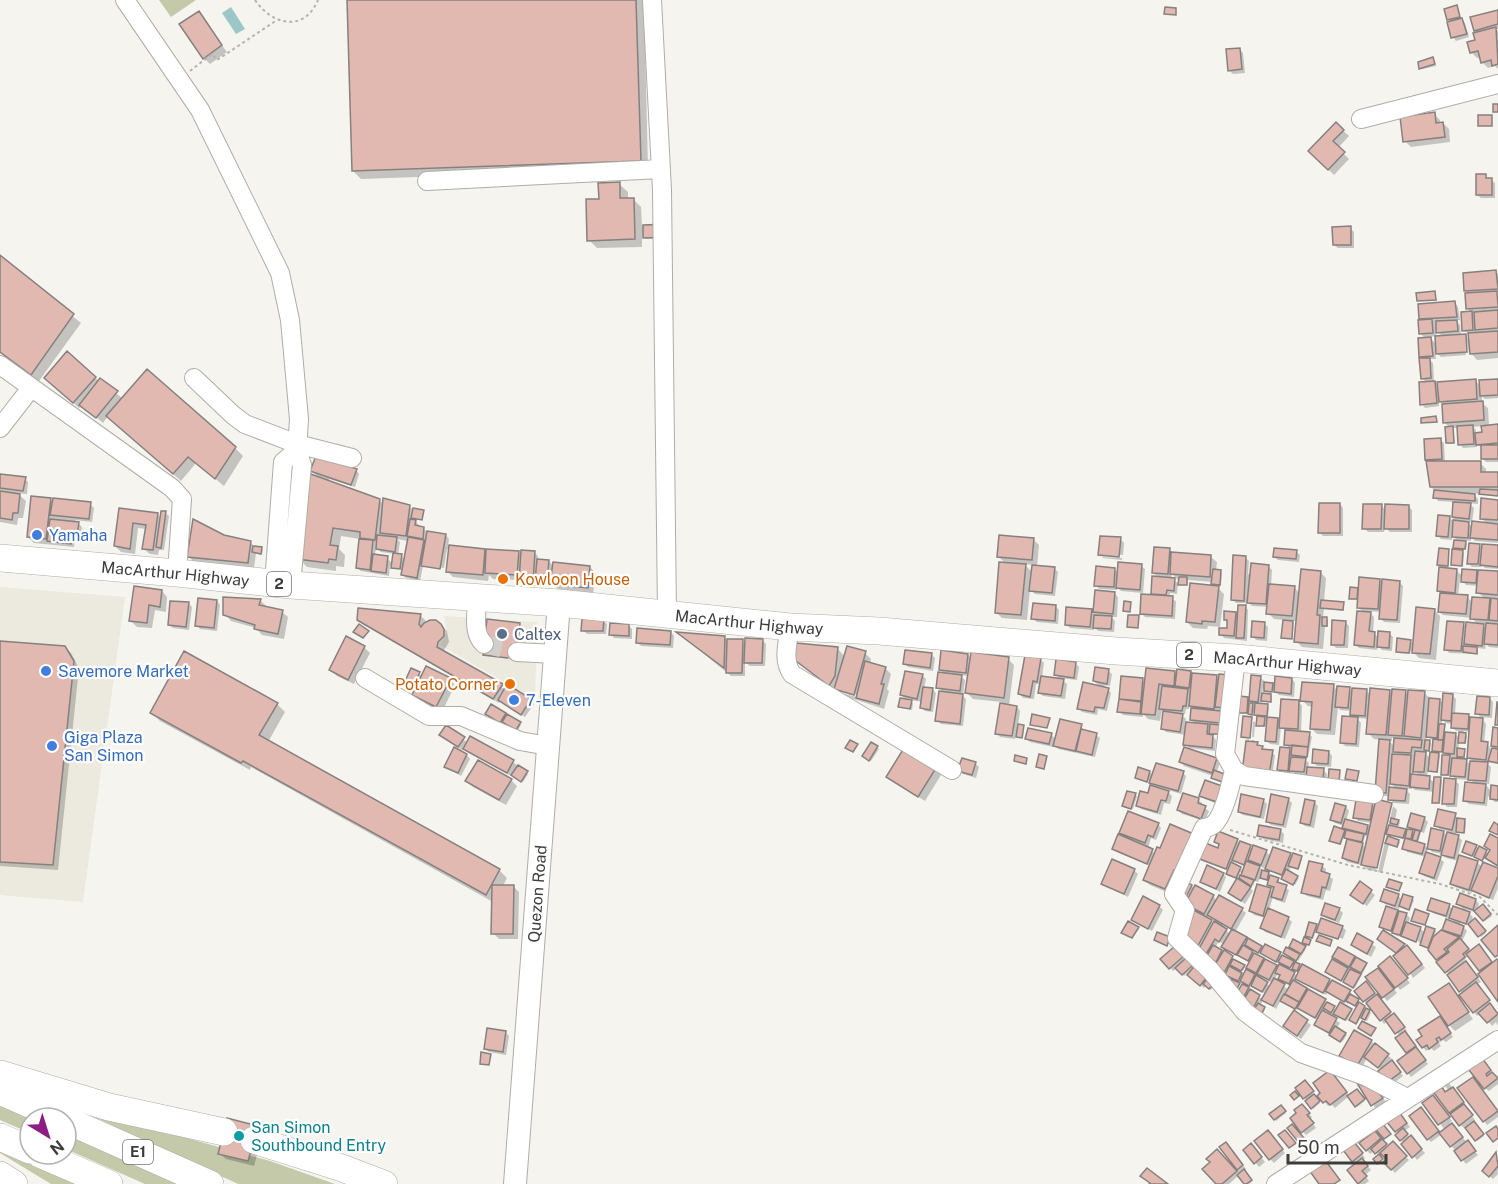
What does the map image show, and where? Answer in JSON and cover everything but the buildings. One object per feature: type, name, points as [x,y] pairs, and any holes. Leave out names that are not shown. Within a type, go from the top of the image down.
[{"type":"highway","name":"MacArthur Highway","points":[[0,558],[177,573],[283,585],[559,603],[790,627],[879,631],[1116,651],[1236,658],[1498,683]]},
{"type":"highway","points":[[0,1074],[110,1107],[224,1132]]},
{"type":"highway","points":[[0,1091],[34,1106]]},
{"type":"highway","name":"E1","points":[[78,1125],[210,1184]]},
{"type":"highway","points":[[0,1137],[18,1145]]},
{"type":"highway","points":[[254,1140],[384,1184]]},
{"type":"highway","name":"E1","points":[[68,1166],[109,1184]]},
{"type":"highway","points":[[0,1175],[14,1184]]},
{"type":"main road","name":"Quezon Road","points":[[515,1184],[559,603]]},
{"type":"street","points":[[125,0],[200,110],[280,273],[290,320],[298,419],[297,447],[302,465],[299,499],[287,528]]},
{"type":"street","points":[[652,0],[661,169],[667,613]]},
{"type":"street","points":[[1361,119],[1498,84]]},
{"type":"street","points":[[427,181],[661,169]]},
{"type":"street","points":[[0,365],[172,488],[182,499],[177,573]]},
{"type":"street","points":[[194,378],[233,416],[245,424],[297,447],[352,458]]},
{"type":"street","points":[[0,428],[31,388]]},
{"type":"street","points":[[283,585],[287,528],[281,497],[283,462],[297,447]]},
{"type":"street","points":[[281,497],[299,499]]},
{"type":"street","points":[[477,597],[477,644]]},
{"type":"street","points":[[790,627],[786,656],[792,674],[952,770]]},
{"type":"street","points":[[517,652],[555,654]]},
{"type":"street","points":[[1236,658],[1224,754],[1234,770],[1244,776],[1374,794]]},
{"type":"street","points":[[365,678],[429,716],[461,716],[520,741],[548,746]]},
{"type":"street","points":[[1234,770],[1219,817],[1213,825],[1204,828],[1174,894],[1185,910],[1177,938],[1211,971],[1245,1012],[1301,1053],[1365,1076],[1407,1098]]},
{"type":"street","points":[[1276,1184],[1498,1040]]},
{"type":"path","points":[[255,0],[265,13],[286,22],[302,19],[313,10],[318,0]]},
{"type":"path","points":[[190,71],[212,54],[217,60],[277,20]]},
{"type":"path","points":[[1213,825],[1348,866],[1440,884],[1480,897],[1498,915]]},
{"type":"shaded area","name":"Giga Plaza San Simon","points":[[0,587],[125,597],[83,902],[0,895]]},
{"type":"shaded area","name":"Caltex","points":[[444,616],[537,622],[535,700],[440,645],[447,633]]},
{"type":"green space","points":[[159,0],[196,0],[171,17]]},
{"type":"green space","points":[[0,1106],[18,1114],[18,1128],[0,1120]]},
{"type":"green space","points":[[78,1106],[270,1161],[335,1184],[238,1184],[78,1109]]},
{"type":"green space","points":[[78,1139],[178,1184],[145,1184],[78,1154]]},
{"type":"green space","points":[[0,1150],[18,1158],[18,1164],[0,1153]]},
{"type":"green space","points":[[21,1166],[37,1166],[79,1184],[51,1184]]},
{"type":"water","points":[[231,7],[245,29],[236,34],[222,13]]},
{"type":"tunnel","points":[[484,644],[517,652]]},
{"type":"place","name":"Yamaha","points":[[37,535]]},
{"type":"place","name":"Kowloon House","points":[[503,579]]},
{"type":"place","name":"Caltex","points":[[502,634]]},
{"type":"place","name":"Savemore Market","points":[[46,671]]},
{"type":"place","name":"Potato Corner","points":[[510,684]]},
{"type":"place","name":"7-Eleven","points":[[514,700]]},
{"type":"place","name":"Giga Plaza San Simon","points":[[52,746]]},
{"type":"place","name":"San Simon Southbound Entry","points":[[239,1136]]}]
